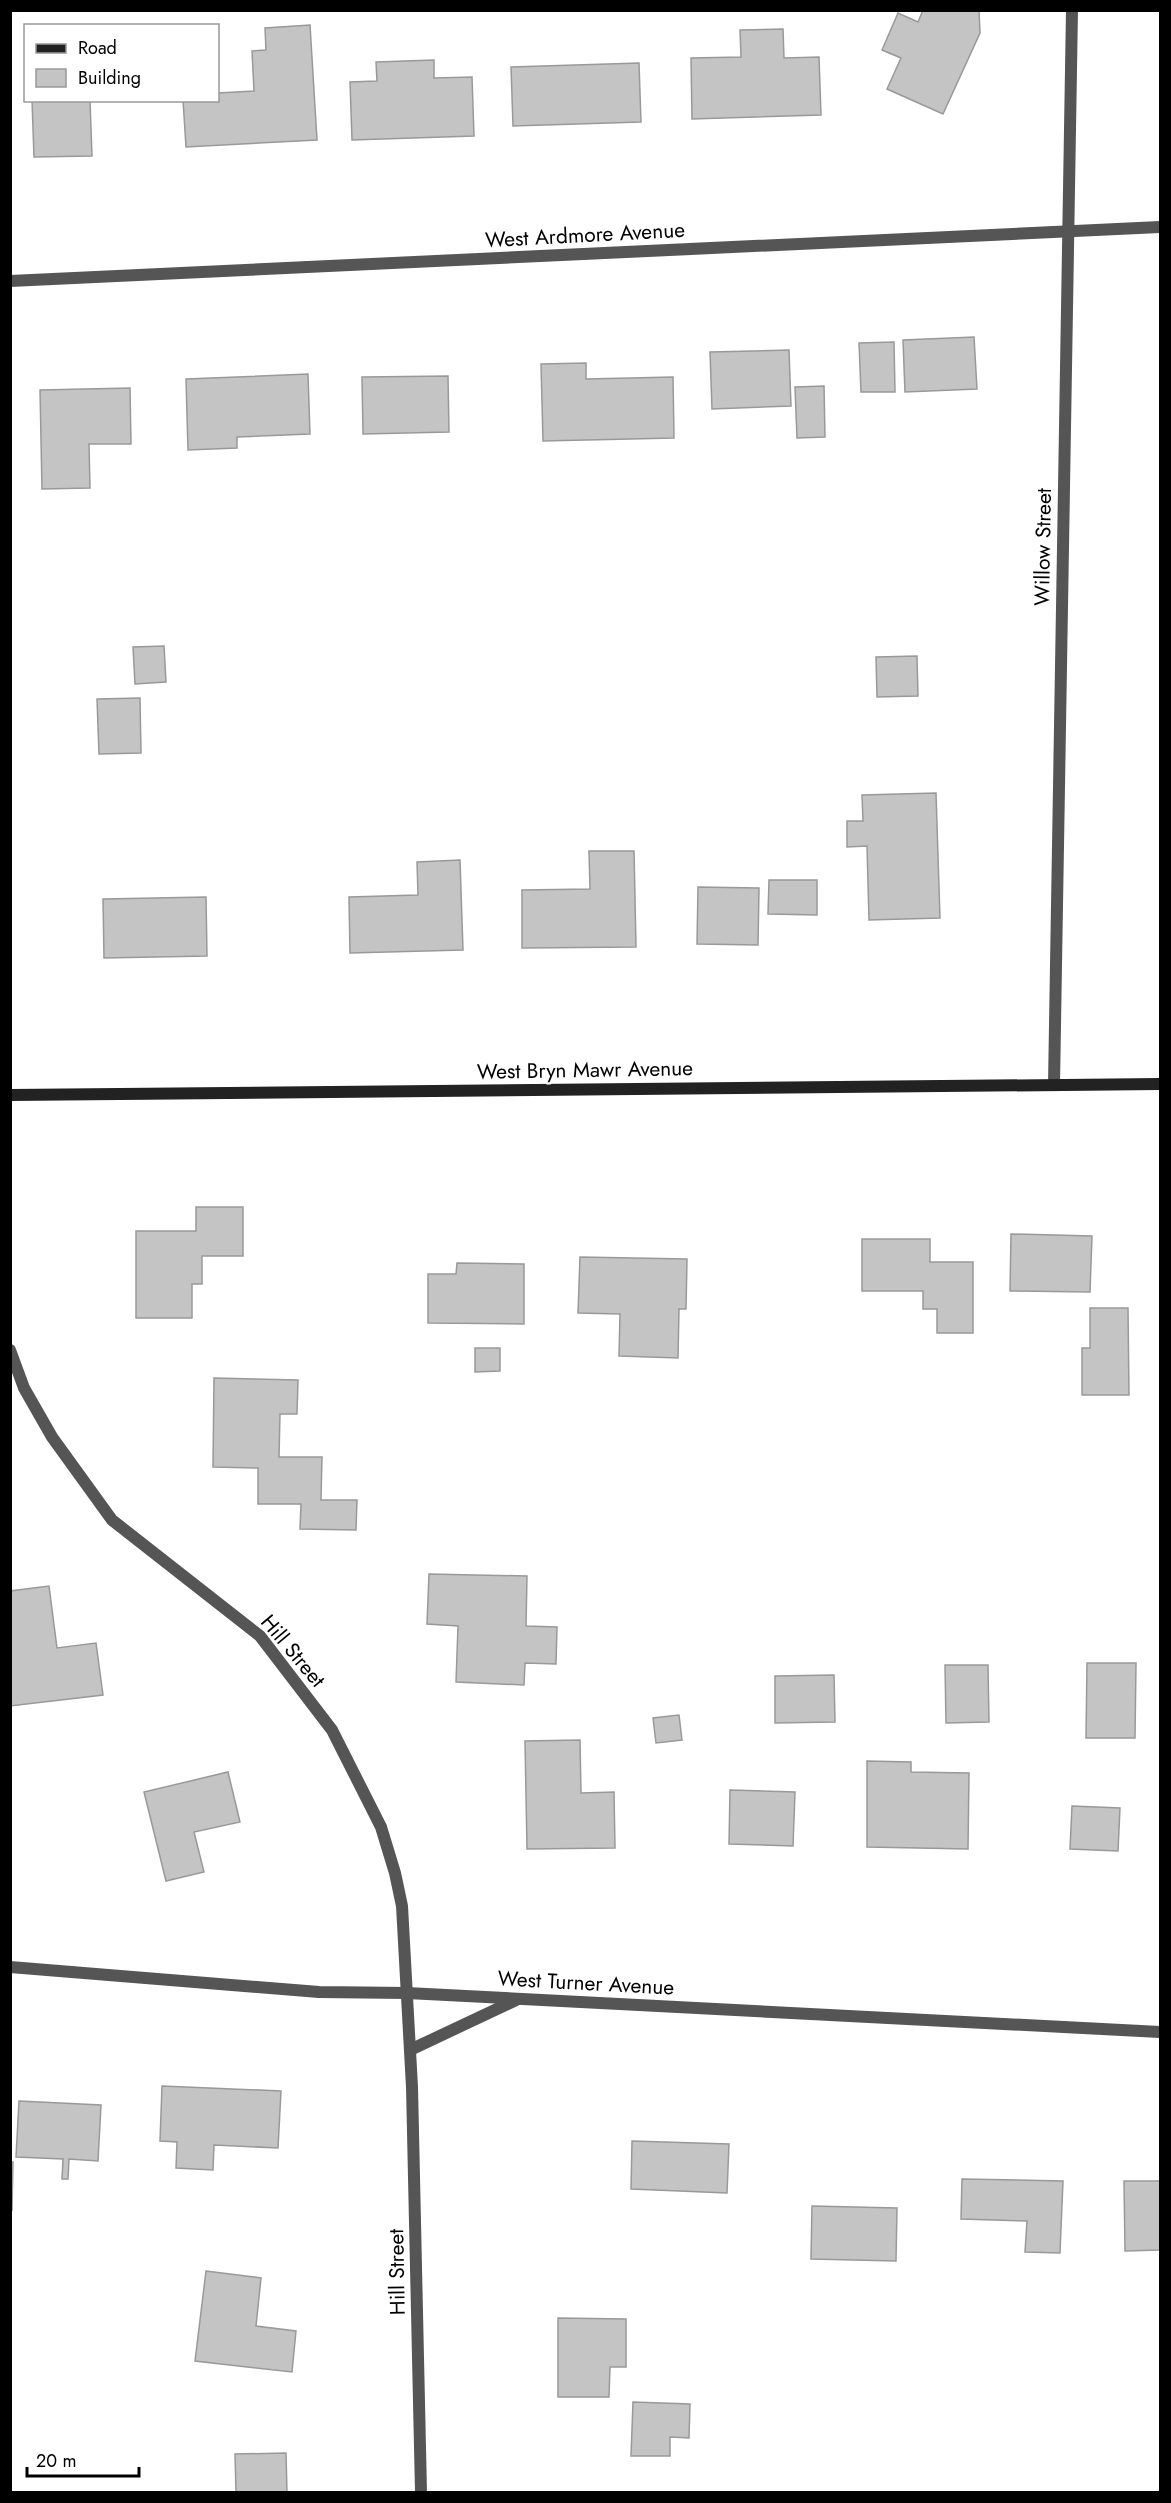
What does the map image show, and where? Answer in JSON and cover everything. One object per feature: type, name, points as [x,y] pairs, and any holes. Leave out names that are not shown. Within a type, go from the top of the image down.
[{"type":"street","name":"Willow Street","points":[[1054,1084],[1072,10]]},
{"type":"street","name":"West Ardmore Avenue","points":[[10,281],[1161,227]]},
{"type":"street","name":"West Bryn Mawr Avenue","points":[[10,1095],[1161,1083]]},
{"type":"street","name":"Hill Street","points":[[10,1350],[24,1388],[52,1437],[112,1520],[260,1636],[332,1730],[381,1827],[402,1906],[410,2050],[422,2493]]},
{"type":"street","name":"West Turner Avenue","points":[[10,1967],[319,1992],[517,1999],[1161,2032]]},
{"type":"street","points":[[410,2050],[517,1999]]},
{"type":"building","points":[[923,10],[979,10],[980,33],[943,114],[887,89],[901,58],[882,50],[898,13],[918,22]]},
{"type":"building","points":[[310,25],[317,140],[186,147],[183,102],[219,102],[219,93],[254,91],[252,51],[266,50],[265,28]]},
{"type":"building","points":[[783,29],[784,58],[819,57],[821,115],[692,119],[691,58],[741,57],[740,30]]},
{"type":"building","points":[[434,60],[434,78],[472,77],[474,136],[352,140],[350,82],[377,81],[376,62]]},
{"type":"building","points":[[639,63],[641,122],[513,126],[511,67]]},
{"type":"building","points":[[32,102],[90,102],[92,156],[34,157]]},
{"type":"building","points":[[974,337],[977,389],[905,392],[903,340]]},
{"type":"building","points":[[894,342],[895,392],[861,392],[859,343]]},
{"type":"building","points":[[789,350],[791,406],[712,409],[710,352]]},
{"type":"building","points":[[586,363],[586,379],[673,377],[674,438],[543,441],[541,364]]},
{"type":"building","points":[[308,374],[310,434],[237,437],[237,448],[188,450],[186,379]]},
{"type":"building","points":[[448,376],[449,432],[363,434],[362,377]]},
{"type":"building","points":[[824,386],[825,437],[797,438],[795,387]]},
{"type":"building","points":[[130,388],[131,444],[89,444],[90,488],[42,489],[40,390]]},
{"type":"building","points":[[164,646],[166,682],[135,684],[133,647]]},
{"type":"building","points":[[917,656],[918,696],[877,697],[876,657]]},
{"type":"building","points":[[140,698],[141,753],[99,754],[97,699]]},
{"type":"building","points":[[936,793],[940,918],[869,920],[867,846],[847,847],[847,821],[863,821],[862,795]]},
{"type":"building","points":[[589,851],[634,851],[636,947],[522,948],[522,890],[590,889]]},
{"type":"building","points":[[460,860],[463,950],[350,953],[349,897],[418,895],[417,862]]},
{"type":"building","points":[[769,880],[817,880],[817,915],[768,914]]},
{"type":"building","points":[[698,887],[759,888],[758,945],[697,944]]},
{"type":"building","points":[[206,897],[207,956],[104,958],[103,899]]},
{"type":"building","points":[[196,1207],[243,1207],[243,1256],[202,1256],[202,1284],[192,1284],[192,1318],[136,1318],[136,1231],[196,1231]]},
{"type":"building","points":[[1011,1234],[1092,1236],[1090,1292],[1010,1291]]},
{"type":"building","points":[[862,1239],[930,1239],[930,1262],[973,1262],[973,1333],[937,1333],[937,1309],[923,1309],[923,1291],[862,1291]]},
{"type":"building","points":[[580,1257],[687,1259],[686,1309],[679,1309],[678,1358],[619,1356],[620,1314],[578,1313]]},
{"type":"building","points":[[457,1263],[524,1264],[524,1324],[428,1323],[428,1274],[456,1274]]},
{"type":"building","points":[[1090,1308],[1128,1308],[1129,1395],[1082,1395],[1082,1348],[1090,1348]]},
{"type":"building","points":[[475,1348],[500,1348],[500,1371],[475,1372]]},
{"type":"building","points":[[214,1378],[298,1380],[297,1414],[280,1414],[279,1457],[322,1457],[321,1500],[357,1500],[356,1530],[300,1529],[301,1504],[258,1504],[258,1468],[213,1467]]},
{"type":"building","points":[[429,1574],[527,1576],[526,1626],[557,1627],[556,1664],[525,1663],[524,1685],[456,1682],[458,1626],[427,1624]]},
{"type":"building","points":[[49,1586],[57,1648],[96,1643],[103,1695],[10,1706],[10,1591]]},
{"type":"building","points":[[1087,1663],[1136,1663],[1135,1738],[1086,1738]]},
{"type":"building","points":[[945,1665],[988,1665],[989,1722],[946,1723]]},
{"type":"building","points":[[834,1675],[835,1722],[775,1723],[775,1676]]},
{"type":"building","points":[[679,1715],[682,1740],[656,1743],[653,1718]]},
{"type":"building","points":[[580,1740],[581,1793],[614,1792],[615,1848],[527,1849],[525,1741]]},
{"type":"building","points":[[867,1761],[911,1762],[911,1772],[969,1773],[968,1849],[867,1847]]},
{"type":"building","points":[[228,1772],[240,1822],[194,1832],[204,1872],[166,1881],[144,1792]]},
{"type":"building","points":[[730,1790],[795,1792],[793,1846],[729,1844]]},
{"type":"building","points":[[1072,1806],[1120,1808],[1118,1851],[1070,1849]]},
{"type":"building","points":[[162,2086],[281,2091],[278,2148],[214,2145],[213,2170],[176,2168],[177,2142],[160,2141]]},
{"type":"building","points":[[19,2101],[101,2105],[98,2161],[69,2159],[68,2179],[62,2179],[63,2159],[16,2157]]},
{"type":"building","points":[[632,2141],[729,2144],[727,2193],[631,2189]]},
{"type":"building","points":[[10,2162],[13,2162],[12,2210],[10,2209]]},
{"type":"building","points":[[962,2179],[1063,2181],[1060,2253],[1025,2252],[1027,2221],[961,2219]]},
{"type":"building","points":[[1124,2181],[1160,2181],[1160,2250],[1125,2251]]},
{"type":"building","points":[[812,2206],[897,2208],[896,2261],[811,2259]]},
{"type":"building","points":[[206,2271],[261,2278],[256,2326],[296,2331],[292,2372],[195,2361]]},
{"type":"building","points":[[558,2318],[626,2319],[626,2367],[610,2367],[609,2397],[558,2397]]},
{"type":"building","points":[[633,2402],[690,2404],[689,2438],[670,2437],[670,2456],[631,2456]]},
{"type":"building","points":[[286,2453],[287,2492],[236,2492],[235,2454]]}]
